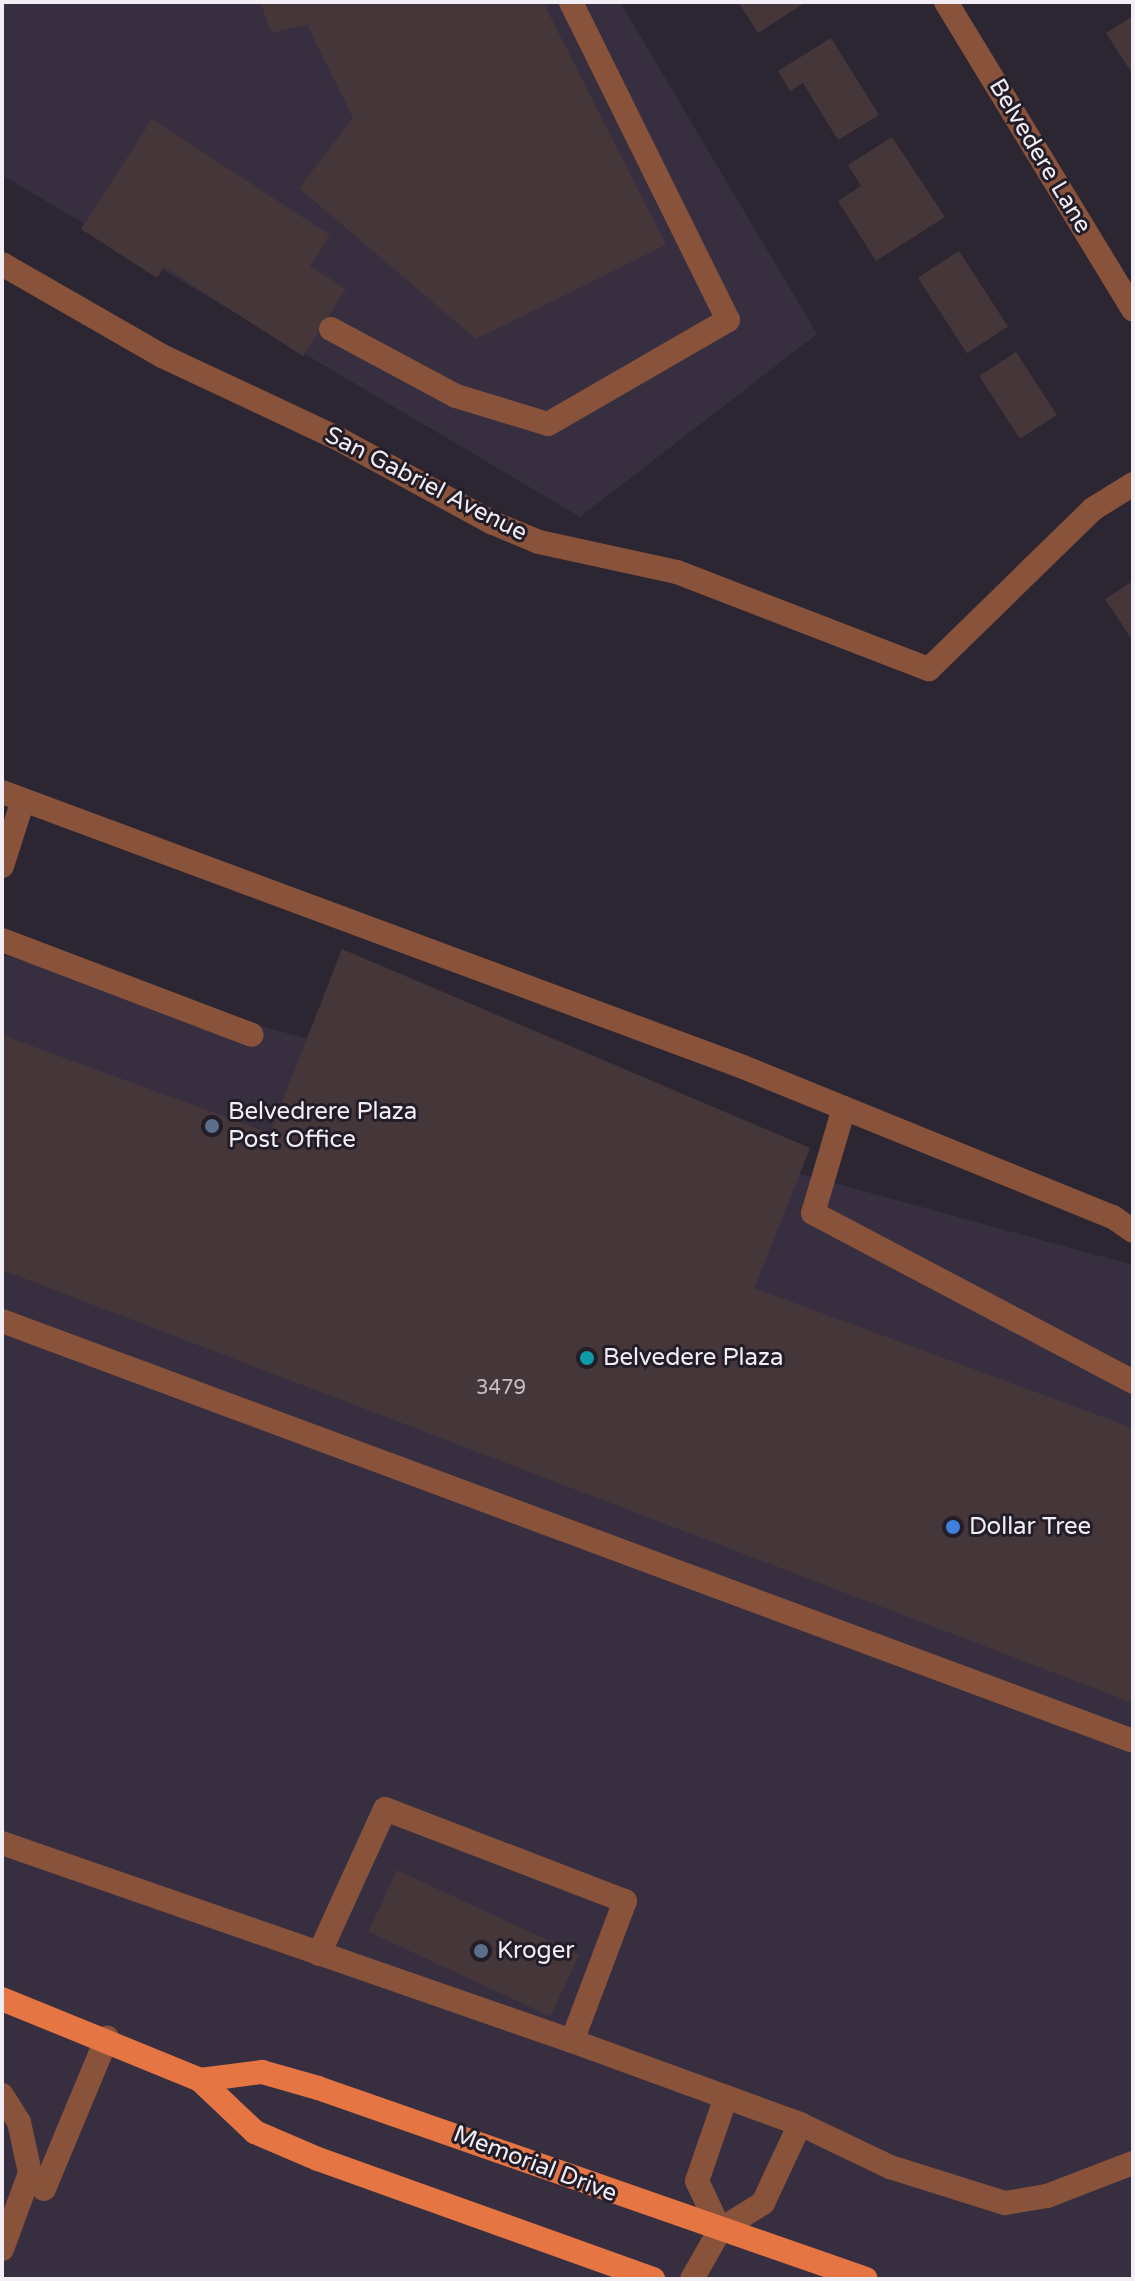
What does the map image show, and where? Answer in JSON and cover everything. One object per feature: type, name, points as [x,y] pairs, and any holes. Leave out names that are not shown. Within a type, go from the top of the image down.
[{"type":"main road","points":[[2,1999],[107,2038],[200,2080],[255,2132],[280,2143],[653,2279]]},
{"type":"main road","name":"Memorial Drive","points":[[200,2080],[262,2072],[417,2120],[720,2230],[866,2279]]},
{"type":"street","points":[[331,329],[456,396],[548,424],[728,320],[571,2]]},
{"type":"street","name":"Belvedere Lane","points":[[946,2],[1133,310]]},
{"type":"street","name":"San Gabriel Avenue","points":[[2,264],[162,356],[335,437],[493,523],[539,542],[677,572],[929,669],[1093,509],[1133,484]]},
{"type":"street","points":[[2,866],[13,796],[844,1108],[1113,1217],[1133,1231]]},
{"type":"street","points":[[2,940],[252,1035]]},
{"type":"street","points":[[844,1108],[813,1213],[1133,1382]]},
{"type":"street","points":[[2,1321],[1133,1741]]},
{"type":"street","points":[[319,1954],[385,1809],[625,1901],[572,2041]]},
{"type":"street","points":[[2,1843],[572,2041],[800,2124],[890,2167],[1005,2203],[1047,2196],[1133,2163]]},
{"type":"street","points":[[2,2249],[10,2206],[35,2186],[107,2038]]},
{"type":"street","points":[[2,2095],[19,2122],[35,2186]]},
{"type":"street","points":[[720,2230],[697,2181],[726,2097]]},
{"type":"street","points":[[692,2279],[720,2230],[763,2203],[800,2124]]},
{"type":"shaded area","points":[[2,2],[620,2],[817,334],[580,517],[2,175]]},
{"type":"shaded area","points":[[2,955],[1133,1265],[1133,2279],[2,2279]]},
{"type":"building","points":[[260,2],[543,2],[666,245],[476,339],[299,188],[353,118],[307,25],[272,33]]},
{"type":"building","points":[[738,2],[806,2],[758,33]]},
{"type":"building","points":[[1133,16],[1133,75],[1106,33]]},
{"type":"building","points":[[831,38],[879,115],[838,140],[803,83],[790,91],[778,71]]},
{"type":"building","points":[[152,119],[330,235],[310,266],[346,289],[303,356],[164,267],[157,278],[81,229]]},
{"type":"building","points":[[892,137],[945,217],[876,261],[838,201],[861,186],[848,165]]},
{"type":"building","points":[[959,251],[1008,326],[967,353],[918,278]]},
{"type":"building","points":[[1016,352],[1057,415],[1020,439],[979,376]]},
{"type":"building","points":[[1133,581],[1133,641],[1105,599]]},
{"type":"building","name":"Belvedere Plaza","points":[[342,949],[810,1148],[754,1288],[1133,1428],[1133,1703],[2,1270],[2,1035],[270,1133]]},
{"type":"building","points":[[397,1870],[579,1955],[550,2017],[368,1932]]},
{"type":"place","name":"Belvedrere Plaza Post Office","points":[[212,1126]]},
{"type":"place","name":"Belvedere Plaza","points":[[587,1358]]},
{"type":"place","name":"Dollar Tree","points":[[953,1527]]},
{"type":"place","name":"Kroger","points":[[481,1951]]}]
